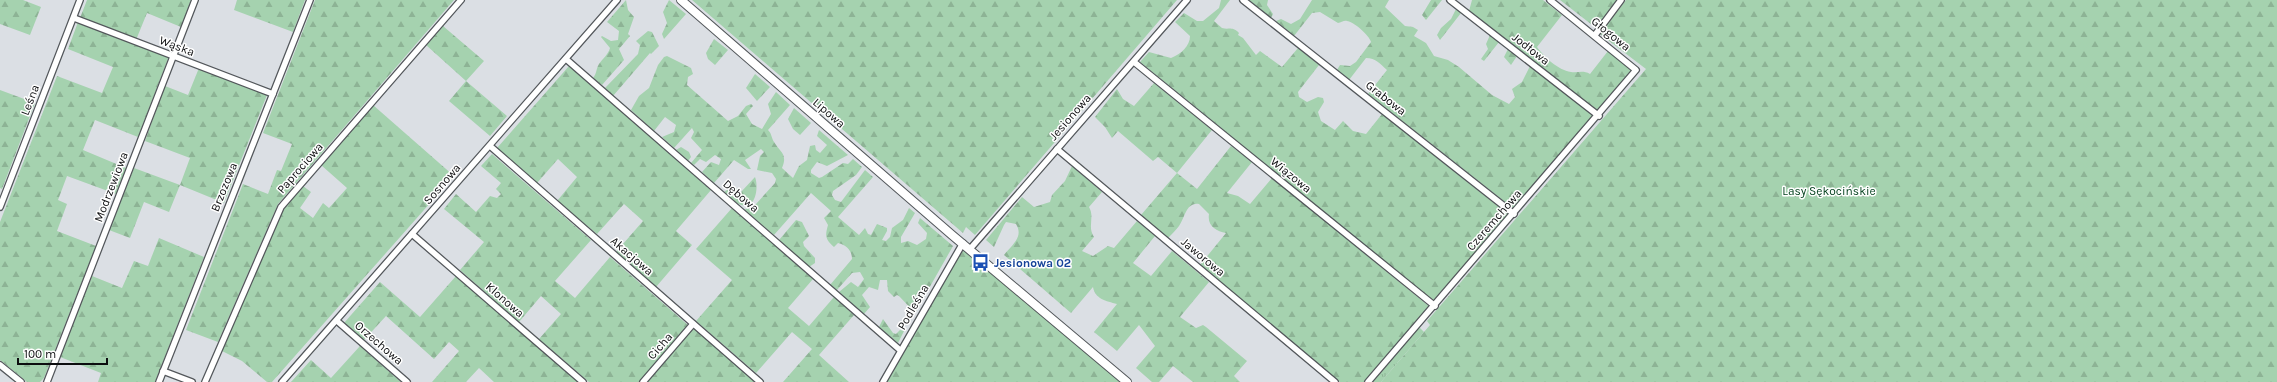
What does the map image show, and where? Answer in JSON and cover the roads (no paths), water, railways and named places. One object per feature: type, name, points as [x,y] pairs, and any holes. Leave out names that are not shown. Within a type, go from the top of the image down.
[{"type":"street","name":"Leśna","points":[[0,207],[80,0]]},
{"type":"street","name":"Modrzewiowa","points":[[47,382],[195,0]]},
{"type":"street","name":"Brzozowa","points":[[159,382],[310,0]]},
{"type":"street","name":"Paprociowa","points":[[205,382],[281,207],[461,0]]},
{"type":"street","name":"Sosnowa","points":[[282,382],[618,0]]},
{"type":"street","name":"Lipowa","points":[[681,0],[963,243],[1128,382]]},
{"type":"street","name":"Jesionowa","points":[[970,248],[1187,0]]},
{"type":"street","name":"Grabowa","points":[[1243,0],[1514,214]]},
{"type":"street","name":"Jodłowa","points":[[1450,0],[1599,116]]},
{"type":"street","name":"Głogowa","points":[[1550,0],[1595,34],[1636,68],[1636,71]]},
{"type":"street","points":[[1595,34],[1621,0]]},
{"type":"street","name":"Wąska","points":[[74,18],[273,94]]},
{"type":"street","name":"Dębowa","points":[[566,59],[900,350]]},
{"type":"street","name":"Wiązowa","points":[[1134,62],[1435,306]]},
{"type":"street","name":"Czeremchowa","points":[[1368,382],[1599,116],[1636,71]]},
{"type":"street","name":"Akacjowa","points":[[490,146],[760,382]]},
{"type":"street","name":"Jaworowa","points":[[1058,149],[1335,382]]},
{"type":"street","name":"Klonowa","points":[[412,234],[583,382]]},
{"type":"street","name":"Podleśna","points":[[883,382],[900,350],[963,243]]},
{"type":"street","name":"Orzechowa","points":[[337,321],[407,382]]},
{"type":"street","name":"Cicha","points":[[643,382],[693,324]]},
{"type":"street","points":[[0,365],[21,382]]},
{"type":"street","points":[[163,371],[192,382]]},
{"type":"place","name":"Jesionowa 02","points":[[981,263]]},
{"type":"park label","name":"Lasy Sękocińskie","points":[[1829,191]]}]
